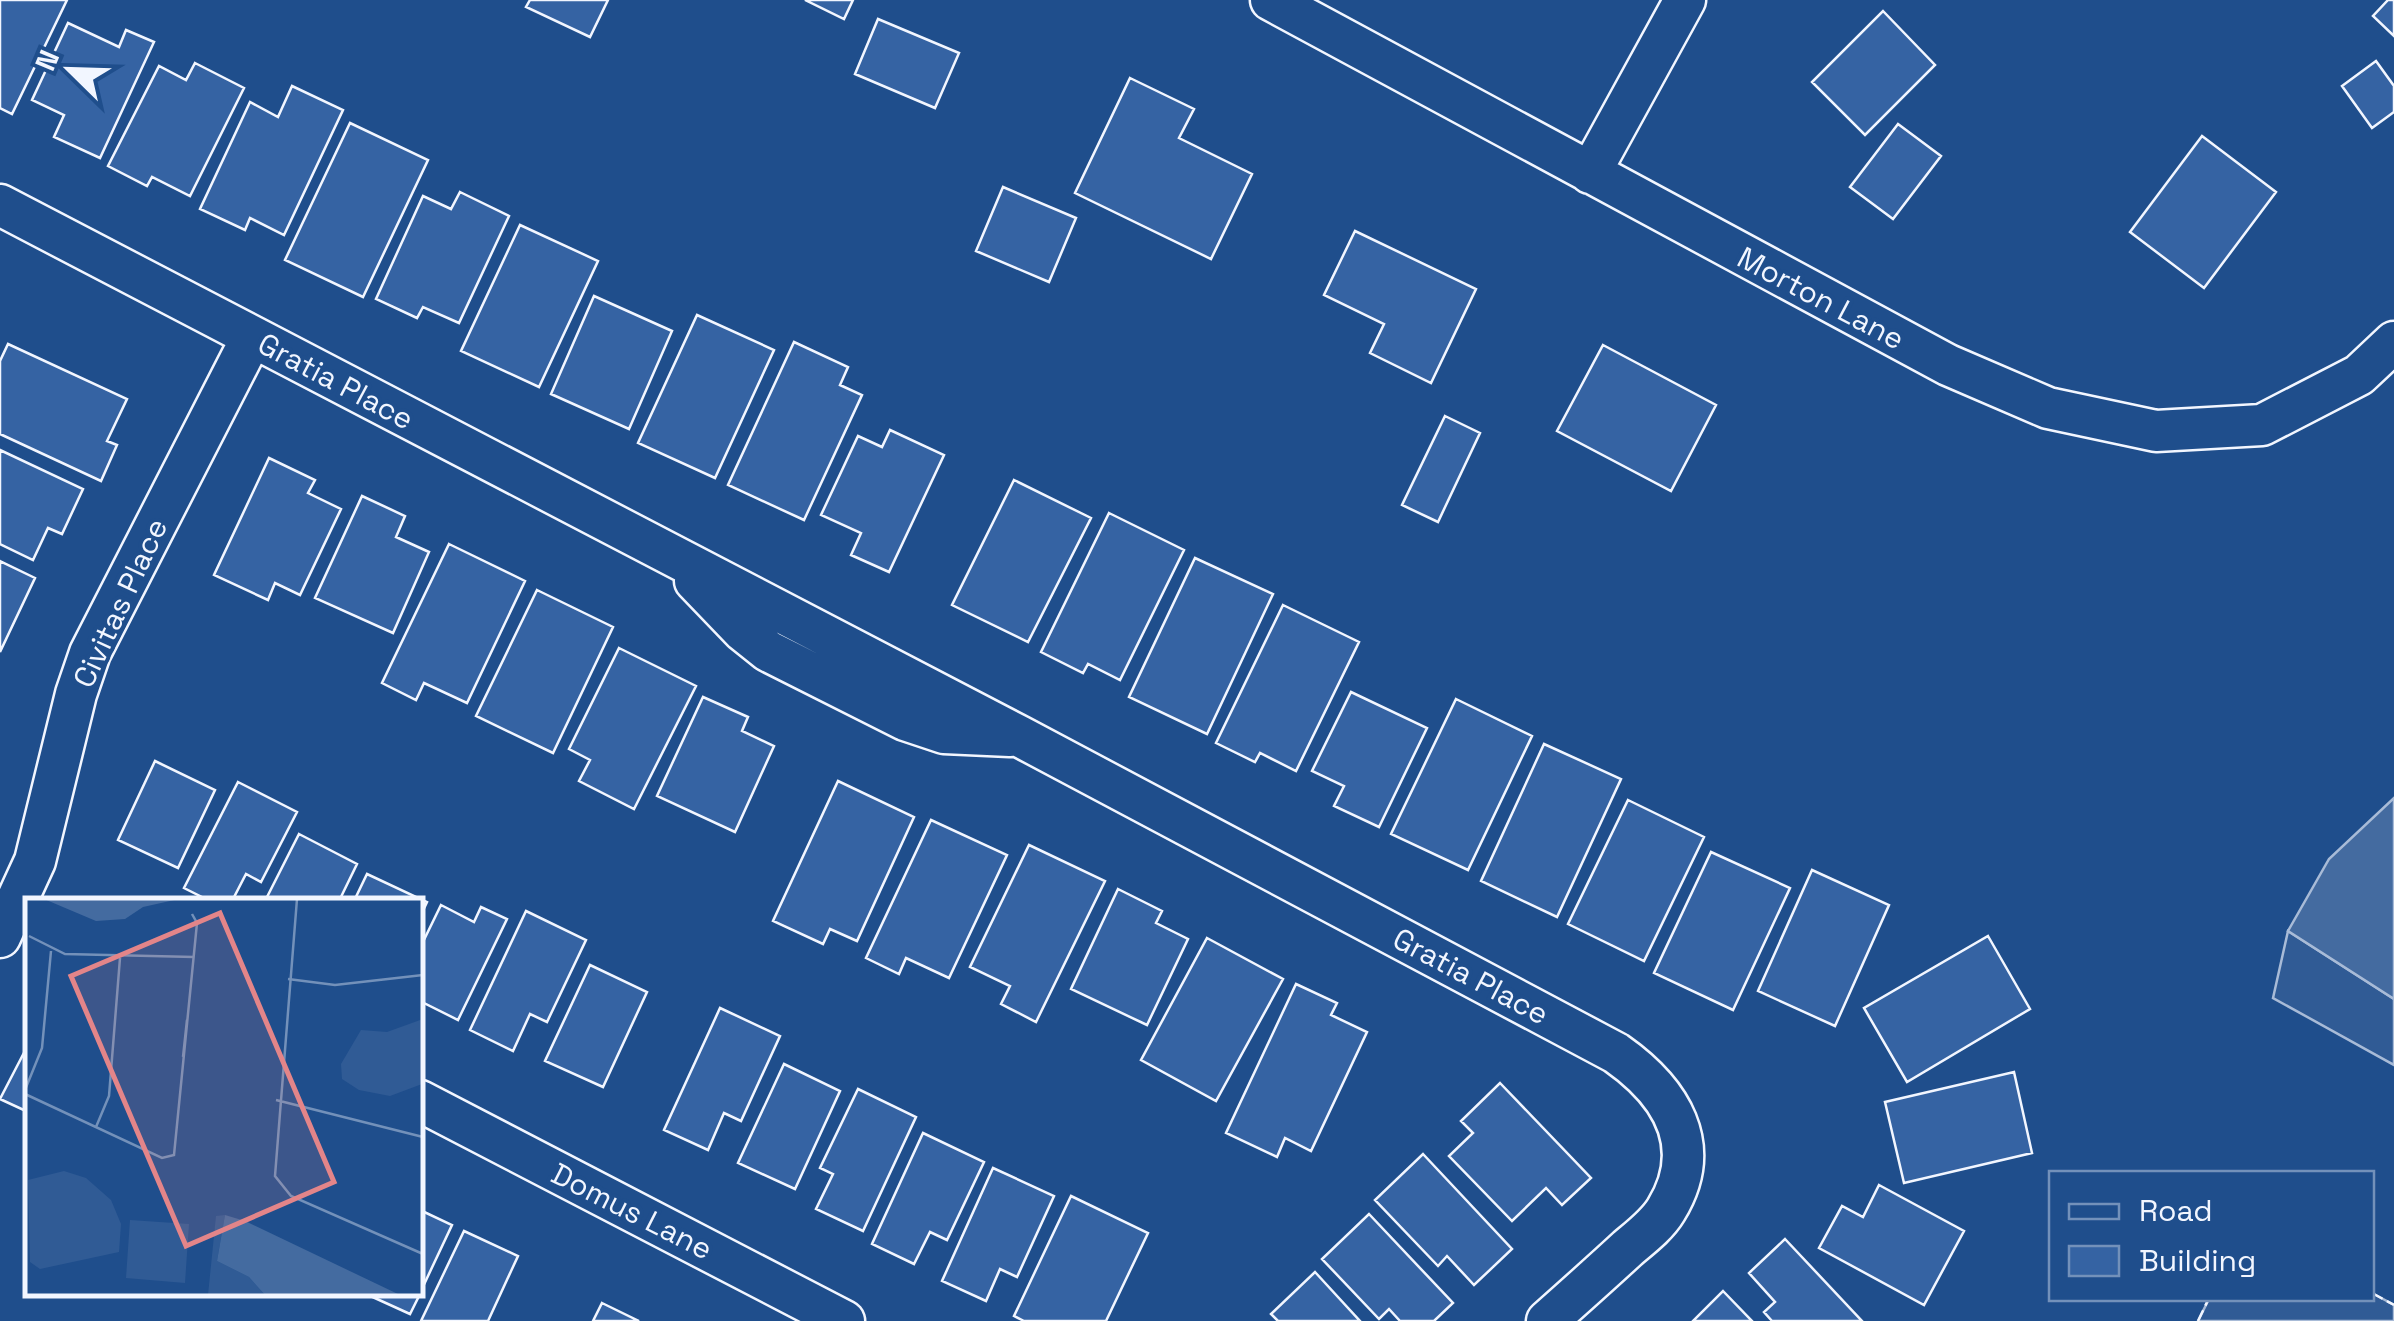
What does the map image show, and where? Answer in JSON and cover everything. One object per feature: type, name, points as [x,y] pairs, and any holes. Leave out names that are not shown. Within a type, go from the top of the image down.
[{"type":"street","name":"Morton Lane","points":[[1270,0],[1948,366],[2048,408],[2156,431],[2262,425],[2358,375],[2394,342]]},
{"type":"street","points":[[1590,173],[1686,0]]},
{"type":"street","name":"Gratia Place","points":[[0,206],[1616,1052],[1661,1093],[1676,1117],[1683,1142],[1682,1166],[1666,1210],[1657,1222],[1547,1321]]},
{"type":"street","name":"Civitas Place","points":[[29,897],[76,694],[90,652],[252,337]]},
{"type":"street","name":"Civitas Place","points":[[0,937],[25,903]]},
{"type":"street","name":"Domus Lane","points":[[422,1102],[844,1321]]},
{"type":"shaded area","points":[[2394,798],[2394,999],[2288,931],[2329,859]]},
{"type":"shaded area","points":[[2288,931],[2394,999],[2394,1065],[2273,998]]},
{"type":"shaded area","points":[[2374,1294],[2394,1305],[2394,1321],[2198,1321],[2208,1301],[2374,1301]]},
{"type":"building","points":[[0,0],[67,0],[12,114],[0,108]]},
{"type":"building","points":[[530,0],[608,0],[590,37],[526,7]]},
{"type":"building","points":[[805,0],[853,0],[844,19]]},
{"type":"building","points":[[2388,0],[2394,0],[2394,36],[2373,16]]},
{"type":"building","points":[[1883,11],[1935,65],[1865,135],[1812,82]]},
{"type":"building","points":[[878,19],[959,53],[935,108],[855,74]]},
{"type":"building","points":[[68,23],[119,47],[126,30],[154,42],[100,158],[54,137],[64,115],[32,100]]},
{"type":"building","points":[[2376,61],[2394,86],[2394,112],[2372,128],[2342,86]]},
{"type":"building","points":[[195,63],[244,88],[190,196],[152,177],[147,186],[108,166],[159,66],[186,80]]},
{"type":"building","points":[[1130,78],[1194,109],[1179,138],[1252,174],[1211,259],[1075,193]]},
{"type":"building","points":[[292,86],[343,110],[284,235],[250,218],[245,230],[200,209],[250,102],[278,117]]},
{"type":"building","points":[[350,123],[428,160],[363,297],[285,260]]},
{"type":"building","points":[[1898,124],[1941,156],[1893,219],[1850,187]]},
{"type":"building","points":[[2202,136],[2276,192],[2204,288],[2130,232]]},
{"type":"building","points":[[1003,187],[1076,218],[1049,282],[976,251]]},
{"type":"building","points":[[460,192],[509,216],[459,323],[423,307],[417,318],[376,299],[423,196],[451,209]]},
{"type":"building","points":[[520,225],[598,261],[539,387],[461,351]]},
{"type":"building","points":[[1355,231],[1476,289],[1431,383],[1370,353],[1384,324],[1324,295]]},
{"type":"building","points":[[594,296],[672,331],[629,429],[551,394]]},
{"type":"building","points":[[697,315],[774,350],[715,478],[638,443]]},
{"type":"building","points":[[794,342],[848,367],[840,385],[862,395],[804,520],[728,485]]},
{"type":"building","points":[[8,344],[127,399],[107,441],[117,445],[101,481],[0,434],[0,361]]},
{"type":"building","points":[[1603,345],[1716,405],[1671,491],[1557,431]]},
{"type":"building","points":[[1445,416],[1480,433],[1438,522],[1402,505]]},
{"type":"building","points":[[890,430],[944,455],[889,572],[851,555],[861,533],[821,515],[858,436],[882,447]]},
{"type":"building","points":[[0,450],[83,489],[62,534],[48,528],[33,560],[0,544]]},
{"type":"building","points":[[269,458],[315,480],[308,493],[341,509],[300,595],[275,583],[268,600],[214,575]]},
{"type":"building","points":[[1014,480],[1091,518],[1028,642],[952,605]]},
{"type":"building","points":[[362,496],[405,516],[396,537],[429,552],[393,633],[315,598]]},
{"type":"building","points":[[1109,513],[1184,550],[1120,680],[1088,664],[1083,673],[1041,652]]},
{"type":"building","points":[[449,544],[525,581],[467,703],[424,683],[416,700],[382,683]]},
{"type":"building","points":[[1195,558],[1273,594],[1207,734],[1129,697]]},
{"type":"building","points":[[0,561],[35,578],[0,652]]},
{"type":"building","points":[[537,590],[613,627],[553,753],[476,716]]},
{"type":"building","points":[[1283,605],[1359,642],[1296,771],[1260,753],[1255,762],[1216,743]]},
{"type":"building","points":[[619,648],[696,686],[634,809],[579,781],[590,760],[569,749]]},
{"type":"building","points":[[1351,692],[1427,728],[1379,827],[1334,806],[1344,786],[1312,771]]},
{"type":"building","points":[[703,697],[748,717],[742,731],[774,746],[735,832],[657,796]]},
{"type":"building","points":[[1456,699],[1532,736],[1468,870],[1391,834]]},
{"type":"building","points":[[1544,744],[1621,779],[1557,917],[1481,881]]},
{"type":"building","points":[[155,761],[215,790],[178,868],[118,840]]},
{"type":"building","points":[[838,781],[914,817],[857,941],[830,929],[823,944],[773,921]]},
{"type":"building","points":[[238,782],[297,812],[261,882],[246,874],[234,898],[204,898],[184,888]]},
{"type":"building","points":[[1628,800],[1704,837],[1644,961],[1568,924]]},
{"type":"building","points":[[931,820],[1007,855],[949,978],[906,958],[899,974],[866,958]]},
{"type":"building","points":[[299,834],[357,864],[340,898],[267,898]]},
{"type":"building","points":[[1029,845],[1105,881],[1036,1022],[1001,1004],[1010,986],[970,967]]},
{"type":"building","points":[[1711,852],[1790,888],[1733,1010],[1654,973]]},
{"type":"building","points":[[1812,870],[1889,905],[1835,1026],[1758,991]]},
{"type":"building","points":[[367,874],[418,898],[355,898]]},
{"type":"building","points":[[1118,889],[1162,911],[1156,923],[1188,939],[1147,1025],[1071,989]]},
{"type":"building","points":[[441,905],[474,922],[481,907],[507,919],[458,1020],[422,1002],[422,944]]},
{"type":"building","points":[[526,911],[586,940],[547,1022],[530,1014],[513,1051],[470,1030]]},
{"type":"building","points":[[1988,936],[2030,1009],[1907,1082],[1864,1008]]},
{"type":"building","points":[[1207,938],[1283,979],[1216,1101],[1141,1060]]},
{"type":"building","points":[[590,965],[647,992],[603,1087],[545,1061]]},
{"type":"building","points":[[1296,984],[1337,1003],[1331,1015],[1367,1032],[1311,1151],[1285,1138],[1277,1157],[1226,1133]]},
{"type":"building","points":[[720,1008],[780,1036],[741,1121],[724,1113],[708,1150],[664,1130]]},
{"type":"building","points":[[25,1051],[25,1111],[0,1099]]},
{"type":"building","points":[[784,1064],[840,1091],[795,1189],[738,1163]]},
{"type":"building","points":[[2014,1072],[2032,1153],[1904,1183],[1885,1102]]},
{"type":"building","points":[[1500,1083],[1591,1178],[1562,1205],[1546,1188],[1512,1221],[1449,1156],[1473,1133],[1461,1121]]},
{"type":"building","points":[[858,1089],[916,1117],[863,1231],[816,1209],[833,1174],[820,1168]]},
{"type":"building","points":[[923,1133],[984,1162],[947,1240],[930,1232],[914,1264],[872,1244]]},
{"type":"building","points":[[1423,1154],[1512,1249],[1474,1285],[1447,1256],[1438,1266],[1375,1200]]},
{"type":"building","points":[[993,1168],[1054,1196],[1017,1277],[1000,1269],[986,1301],[942,1281]]},
{"type":"building","points":[[1879,1185],[1964,1231],[1924,1305],[1819,1248],[1842,1206],[1863,1217]]},
{"type":"building","points":[[1071,1196],[1148,1233],[1106,1321],[1024,1321],[1014,1316]]},
{"type":"building","points":[[422,1211],[452,1225],[422,1289]]},
{"type":"building","points":[[1369,1214],[1453,1303],[1434,1321],[1400,1321],[1389,1309],[1379,1319],[1322,1259]]},
{"type":"building","points":[[464,1231],[518,1256],[488,1321],[421,1321]]},
{"type":"building","points":[[1785,1239],[1862,1321],[1772,1321],[1764,1312],[1775,1302],[1749,1273]]},
{"type":"building","points":[[1315,1272],[1360,1321],[1278,1321],[1271,1314]]},
{"type":"building","points":[[1723,1291],[1752,1321],[1693,1321]]},
{"type":"building","points":[[370,1296],[419,1296],[410,1314]]},
{"type":"building","points":[[602,1303],[639,1321],[593,1321]]},
{"type":"fence","points":[[2374,1294],[2394,1305]]},
{"type":"fence","points":[[2198,1321],[2208,1301]]}]
